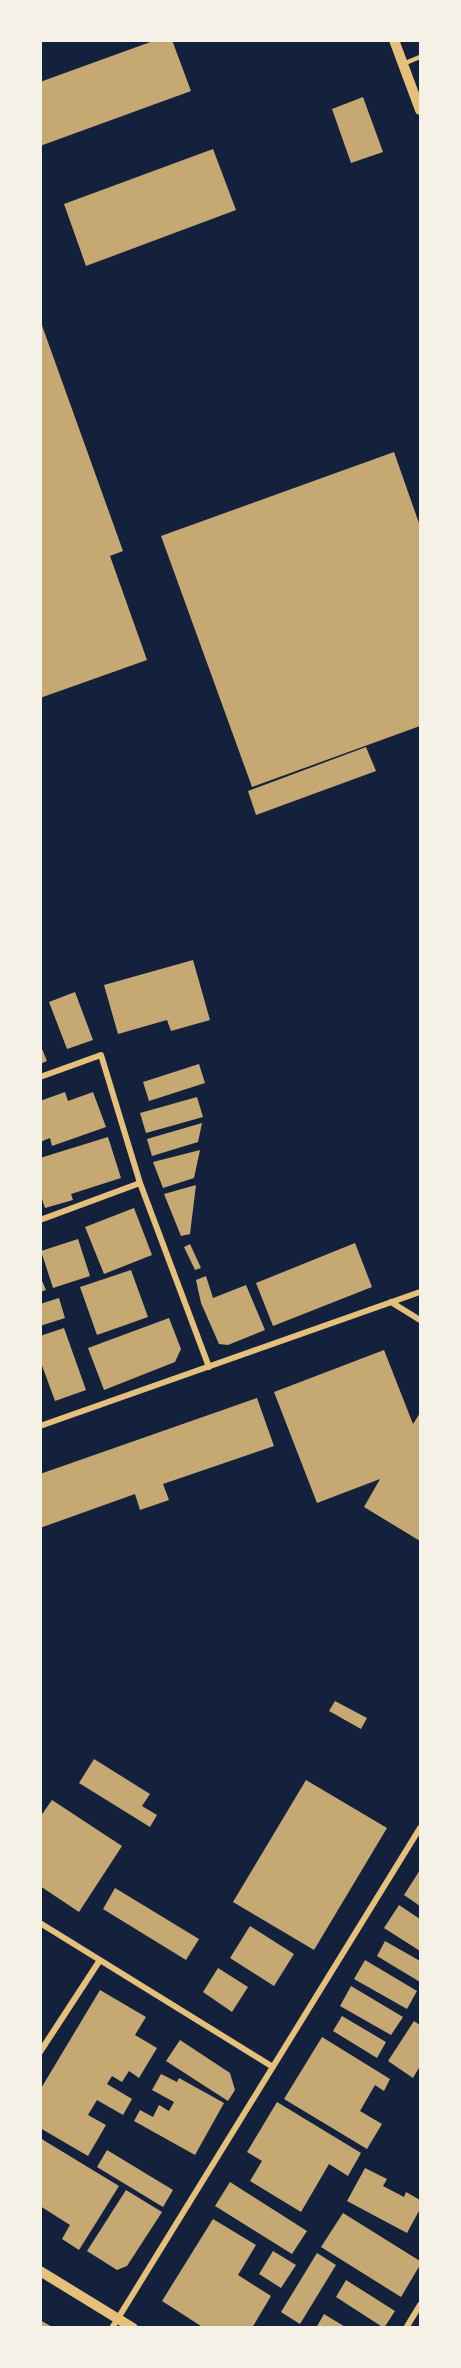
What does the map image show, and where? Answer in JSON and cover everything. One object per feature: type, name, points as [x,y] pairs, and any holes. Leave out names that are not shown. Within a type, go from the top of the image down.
[{"type":"street","points":[[394,40],[420,110]]},
{"type":"street","points":[[40,1077],[101,1055],[140,1184],[209,1367]]},
{"type":"street","points":[[40,1220],[140,1184]]},
{"type":"street","points":[[40,1426],[420,1292]]},
{"type":"street","points":[[392,1302],[420,1320]]},
{"type":"street","points":[[115,2323],[420,1828]]},
{"type":"street","points":[[40,1923],[273,2067]]},
{"type":"street","points":[[40,2052],[100,1960]]},
{"type":"street","points":[[40,2271],[115,2323],[133,2328]]},
{"type":"street","points":[[406,2328],[420,2305]]},
{"type":"lane","points":[[403,64],[420,57]]},
{"type":"building","points":[[156,40],[172,40],[191,91],[40,146],[40,82]]},
{"type":"building","points":[[363,97],[383,152],[351,163],[332,109]]},
{"type":"building","points":[[213,149],[236,210],[86,266],[64,204]]},
{"type":"building","points":[[40,320],[123,551],[110,556],[147,660],[40,698]]},
{"type":"building","points":[[394,452],[420,526],[420,726],[252,787],[161,536]]},
{"type":"building","points":[[366,747],[376,771],[256,815],[248,791]]},
{"type":"building","points":[[193,960],[210,1020],[171,1031],[167,1020],[118,1034],[104,985]]},
{"type":"building","points":[[75,992],[93,1040],[67,1049],[49,1002]]},
{"type":"building","points":[[40,1044],[47,1061],[40,1064]]},
{"type":"building","points":[[199,1064],[205,1083],[149,1101],[143,1082]]},
{"type":"building","points":[[65,1092],[68,1101],[93,1092],[106,1127],[52,1146],[50,1138],[40,1142],[40,1101]]},
{"type":"building","points":[[197,1097],[203,1117],[146,1133],[140,1113]]},
{"type":"building","points":[[202,1123],[198,1142],[152,1156],[147,1139]]},
{"type":"building","points":[[108,1137],[121,1178],[71,1194],[73,1200],[45,1208],[40,1193],[40,1158]]},
{"type":"building","points":[[200,1150],[194,1178],[163,1188],[153,1162]]},
{"type":"building","points":[[196,1185],[190,1234],[181,1236],[164,1194]]},
{"type":"building","points":[[134,1208],[152,1255],[104,1274],[85,1227]]},
{"type":"building","points":[[78,1239],[90,1276],[53,1288],[41,1251]]},
{"type":"building","points":[[355,1243],[372,1287],[273,1326],[256,1283]]},
{"type":"building","points":[[190,1244],[201,1268],[195,1270],[184,1247]]},
{"type":"building","points":[[131,1270],[148,1317],[97,1335],[80,1287]]},
{"type":"building","points":[[40,1276],[46,1290],[40,1292]]},
{"type":"building","points":[[206,1276],[213,1298],[246,1285],[265,1330],[228,1345],[219,1344],[201,1303],[196,1280]]},
{"type":"building","points":[[59,1298],[65,1318],[40,1326],[40,1304]]},
{"type":"building","points":[[169,1318],[181,1349],[175,1362],[104,1390],[88,1348]]},
{"type":"building","points":[[64,1328],[86,1390],[55,1401],[40,1360],[40,1336]]},
{"type":"building","points":[[384,1350],[413,1424],[420,1413],[420,1541],[364,1507],[380,1479],[317,1503],[274,1392]]},
{"type":"building","points":[[257,1398],[274,1446],[163,1484],[169,1500],[140,1510],[135,1494],[40,1528],[40,1474]]},
{"type":"building","points":[[335,1701],[367,1718],[361,1729],[329,1711]]},
{"type":"building","points":[[94,1759],[150,1794],[142,1806],[157,1815],[150,1827],[79,1783]]},
{"type":"building","points":[[306,1780],[387,1828],[314,1950],[233,1902]]},
{"type":"building","points":[[52,1800],[122,1846],[79,1912],[40,1886],[40,1817]]},
{"type":"building","points":[[420,1870],[420,1906],[404,1895]]},
{"type":"building","points":[[115,1888],[199,1939],[186,1960],[103,1909]]},
{"type":"building","points":[[399,1905],[420,1919],[420,1951],[384,1928]]},
{"type":"building","points":[[250,1926],[294,1954],[274,1986],[230,1958]]},
{"type":"building","points":[[385,1941],[420,1961],[420,1982],[377,1956]]},
{"type":"building","points":[[365,1960],[417,1991],[407,2009],[354,1979]]},
{"type":"building","points":[[218,1968],[248,1987],[232,2012],[203,1992]]},
{"type":"building","points":[[351,1986],[403,2017],[391,2035],[340,2006]]},
{"type":"building","points":[[100,1990],[146,2017],[135,2035],[157,2048],[139,2078],[129,2071],[122,2082],[112,2076],[107,2084],[132,2099],[123,2115],[97,2100],[88,2115],[106,2125],[88,2156],[40,2128],[40,2090]]},
{"type":"building","points":[[342,2016],[386,2042],[377,2058],[333,2031]]},
{"type":"building","points":[[414,2021],[420,2025],[420,2066],[413,2078],[388,2061]]},
{"type":"building","points":[[322,2037],[390,2079],[384,2091],[375,2085],[360,2111],[382,2124],[367,2149],[284,2099]]},
{"type":"building","points":[[180,2040],[230,2073],[235,2090],[228,2101],[166,2061]]},
{"type":"building","points":[[161,2074],[177,2082],[179,2078],[224,2103],[195,2155],[134,2121],[140,2110],[153,2117],[159,2105],[169,2111],[174,2102],[152,2090]]},
{"type":"building","points":[[277,2102],[361,2153],[348,2176],[329,2164],[301,2212],[250,2181],[262,2161],[247,2152]]},
{"type":"building","points":[[40,2138],[119,2186],[79,2250],[62,2239],[70,2225],[40,2206]]},
{"type":"building","points":[[107,2150],[173,2190],[163,2207],[97,2167]]},
{"type":"building","points":[[365,2168],[387,2179],[383,2186],[404,2197],[406,2192],[420,2200],[420,2209],[407,2233],[347,2201]]},
{"type":"building","points":[[230,2182],[307,2231],[292,2254],[215,2206]]},
{"type":"building","points":[[126,2190],[162,2212],[127,2266],[117,2270],[87,2251]]},
{"type":"building","points":[[343,2213],[420,2261],[420,2265],[401,2297],[321,2247]]},
{"type":"building","points":[[213,2219],[256,2245],[238,2275],[271,2296],[252,2328],[204,2328],[162,2301]]},
{"type":"building","points":[[273,2251],[296,2265],[281,2288],[259,2274]]},
{"type":"building","points":[[317,2253],[336,2265],[300,2324],[281,2312]]},
{"type":"building","points":[[346,2280],[395,2311],[384,2328],[336,2297]]},
{"type":"building","points":[[324,2314],[347,2328],[316,2328]]},
{"type":"building","points":[[40,2320],[54,2328],[40,2328]]}]
